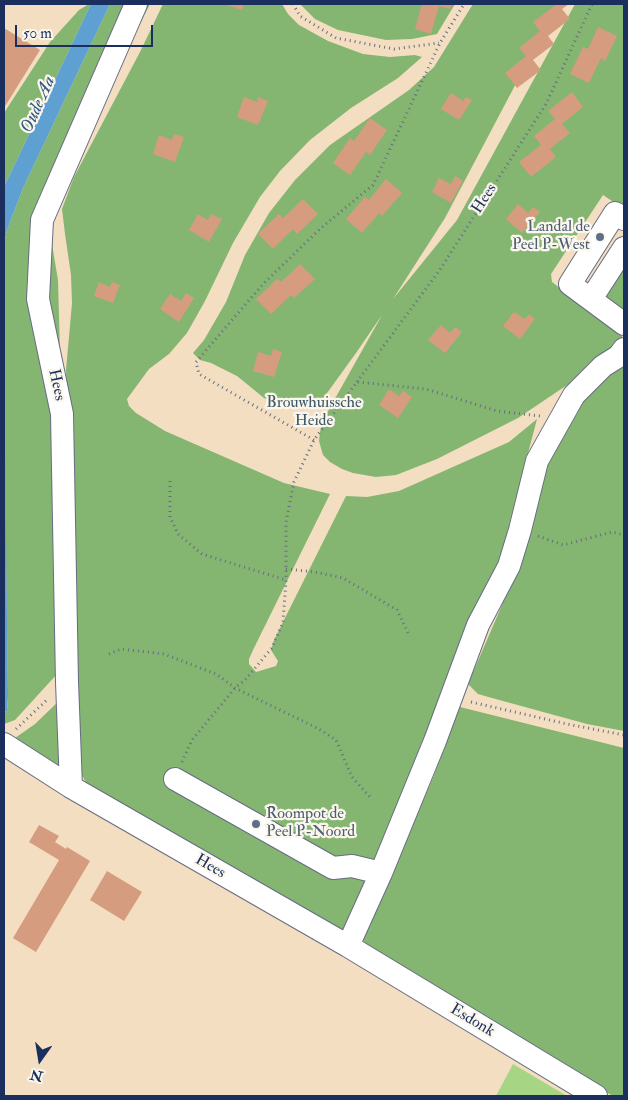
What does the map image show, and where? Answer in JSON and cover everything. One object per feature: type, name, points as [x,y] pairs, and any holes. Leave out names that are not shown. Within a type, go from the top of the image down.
[{"type":"street","name":"Hees","points":[[71,787],[62,414],[38,299],[42,220],[136,4]]},
{"type":"street","points":[[624,219],[615,213],[570,284],[624,324]]},
{"type":"street","points":[[591,299],[624,248]]},
{"type":"street","points":[[348,946],[381,873],[452,698],[478,625],[509,566],[537,461],[574,395],[603,366],[619,356],[624,349]]},
{"type":"street","name":"Hees","points":[[8,746],[71,787],[348,946]]},
{"type":"street","points":[[174,779],[333,868],[352,866],[381,873]]},
{"type":"street","name":"Esdonk","points":[[348,946],[596,1096]]},
{"type":"path","points":[[293,4],[300,16],[336,38],[394,49],[440,43]]},
{"type":"path","points":[[314,440],[199,374],[196,362],[263,284],[321,228],[373,185],[440,43],[464,4]]},
{"type":"path","name":"Hees","points":[[174,779],[192,740],[235,688],[245,680],[272,648],[283,622],[286,580],[286,522],[294,482],[314,440],[439,272],[546,104],[592,4]]},
{"type":"path","points":[[357,382],[426,389],[497,411],[560,418]]},
{"type":"path","points":[[170,481],[170,517],[178,534],[184,540],[202,554],[286,580]]},
{"type":"path","points":[[520,530],[563,545],[612,532],[624,535]]},
{"type":"path","points":[[286,569],[315,572],[343,578],[397,610],[409,635]]},
{"type":"path","points":[[109,654],[121,649],[164,654],[216,674],[235,688],[319,728],[336,740],[352,777],[370,797]]},
{"type":"path","points":[[8,746],[9,739],[18,727],[67,682]]},
{"type":"path","points":[[452,698],[624,735]]},
{"type":"green space","points":[[91,4],[4,187],[4,113],[50,42],[79,10]]},
{"type":"green space","points":[[110,4],[150,4],[58,185],[48,221],[58,280],[62,427],[58,673],[15,720],[4,724],[4,712],[7,711],[8,696],[4,244],[7,230],[23,188]]},
{"type":"green space","points":[[163,4],[282,4],[288,14],[299,25],[328,41],[363,54],[390,57],[415,55],[422,57],[398,78],[351,108],[310,140],[280,171],[260,197],[233,243],[187,333],[169,354],[149,369],[127,399],[129,406],[136,413],[165,431],[284,483],[330,494],[249,659],[249,664],[256,672],[276,666],[278,661],[271,650],[274,640],[346,496],[367,497],[399,491],[509,442],[537,419],[496,577],[469,618],[394,832],[346,938],[89,788],[83,777],[78,773],[66,370],[72,303],[71,275],[62,209],[74,177],[140,52]]},
{"type":"green space","points":[[300,4],[455,4],[437,34],[412,39],[386,40],[338,30],[315,19]]},
{"type":"green space","points":[[473,4],[558,4],[445,218],[393,299],[457,220],[575,4],[624,4],[624,209],[603,195],[551,274],[552,282],[622,336],[623,339],[582,375],[518,418],[437,459],[396,475],[376,477],[353,473],[330,462],[323,455],[319,441],[320,432],[323,420],[382,315],[322,400],[310,409],[290,407],[264,398],[237,376],[211,363],[200,360],[193,353],[204,340],[226,302],[245,255],[269,213],[295,180],[330,145],[409,90],[434,67]]},
{"type":"green space","points":[[624,266],[624,317],[602,300]]},
{"type":"green space","points":[[618,366],[624,368],[624,731],[587,724],[478,694],[468,684],[518,568],[548,463],[582,398]]},
{"type":"green space","points":[[61,699],[63,773],[12,743],[15,738],[35,724]]},
{"type":"green space","points":[[460,707],[624,748],[624,1096],[613,1096],[366,949],[363,938],[433,778]]},
{"type":"green space","points":[[513,1064],[567,1096],[496,1096]]},
{"type":"water","points":[[91,4],[110,4],[23,188],[7,230],[4,244],[4,187]]},
{"type":"water","points":[[4,372],[8,696],[7,711],[4,712]]},
{"type":"building","points":[[224,4],[244,4],[242,10]]},
{"type":"building","points":[[422,4],[452,4],[450,9],[439,6],[431,34],[415,29]]},
{"type":"building","points":[[557,4],[569,4],[562,9],[570,19],[548,36],[554,44],[533,60],[541,70],[517,88],[505,73],[526,56],[519,48],[540,31],[533,22]]},
{"type":"building","points":[[598,27],[617,36],[605,61],[601,58],[589,83],[570,74],[583,47],[588,49]]},
{"type":"building","points":[[4,28],[40,50],[4,108]]},
{"type":"building","points":[[572,92],[583,107],[562,124],[570,133],[550,149],[556,157],[531,177],[519,162],[541,145],[534,136],[555,119],[548,111]]},
{"type":"building","points":[[451,93],[463,101],[466,97],[472,100],[459,120],[441,109]]},
{"type":"building","points":[[244,97],[257,102],[258,97],[268,101],[258,125],[237,117]]},
{"type":"building","points":[[370,118],[387,130],[370,155],[366,152],[350,175],[333,163],[350,138],[354,141]]},
{"type":"building","points":[[174,134],[184,137],[175,162],[153,154],[159,135],[172,140]]},
{"type":"building","points":[[455,176],[463,181],[451,203],[432,192],[439,178],[451,184]]},
{"type":"building","points":[[386,179],[402,193],[382,216],[379,213],[362,233],[346,219],[365,197],[369,200]]},
{"type":"building","points":[[303,199],[318,214],[297,234],[293,229],[273,249],[258,234],[279,214],[283,218]]},
{"type":"building","points":[[518,204],[528,213],[533,207],[540,212],[522,233],[506,219]]},
{"type":"building","points":[[198,214],[208,220],[211,214],[222,219],[209,242],[189,230]]},
{"type":"building","points":[[300,264],[315,279],[294,298],[291,295],[271,314],[256,299],[277,279],[281,282]]},
{"type":"building","points":[[99,282],[110,287],[112,282],[120,285],[113,303],[94,296]]},
{"type":"building","points":[[186,293],[194,298],[179,322],[160,309],[170,294],[181,301]]},
{"type":"building","points":[[514,312],[525,319],[529,314],[535,319],[520,339],[503,326]]},
{"type":"building","points":[[441,325],[450,333],[455,327],[462,332],[445,353],[428,340]]},
{"type":"building","points":[[273,349],[282,352],[274,377],[253,371],[258,352],[271,356]]},
{"type":"building","points":[[389,389],[399,396],[403,391],[412,397],[398,418],[379,405]]},
{"type":"building","points":[[39,825],[59,836],[55,842],[90,861],[36,952],[13,938],[59,860],[29,842]]},
{"type":"building","points":[[107,871],[142,892],[124,921],[90,900]]},
{"type":"place","name":"Landal de Peel P-West","points":[[600,237]]},
{"type":"place","name":"Roompot de Peel P-Noord","points":[[256,824]]},
{"type":"water label","name":"Oude Aa","points":[[39,105]]},
{"type":"park label","name":"Brouwhuissche Heide","points":[[314,413]]}]
